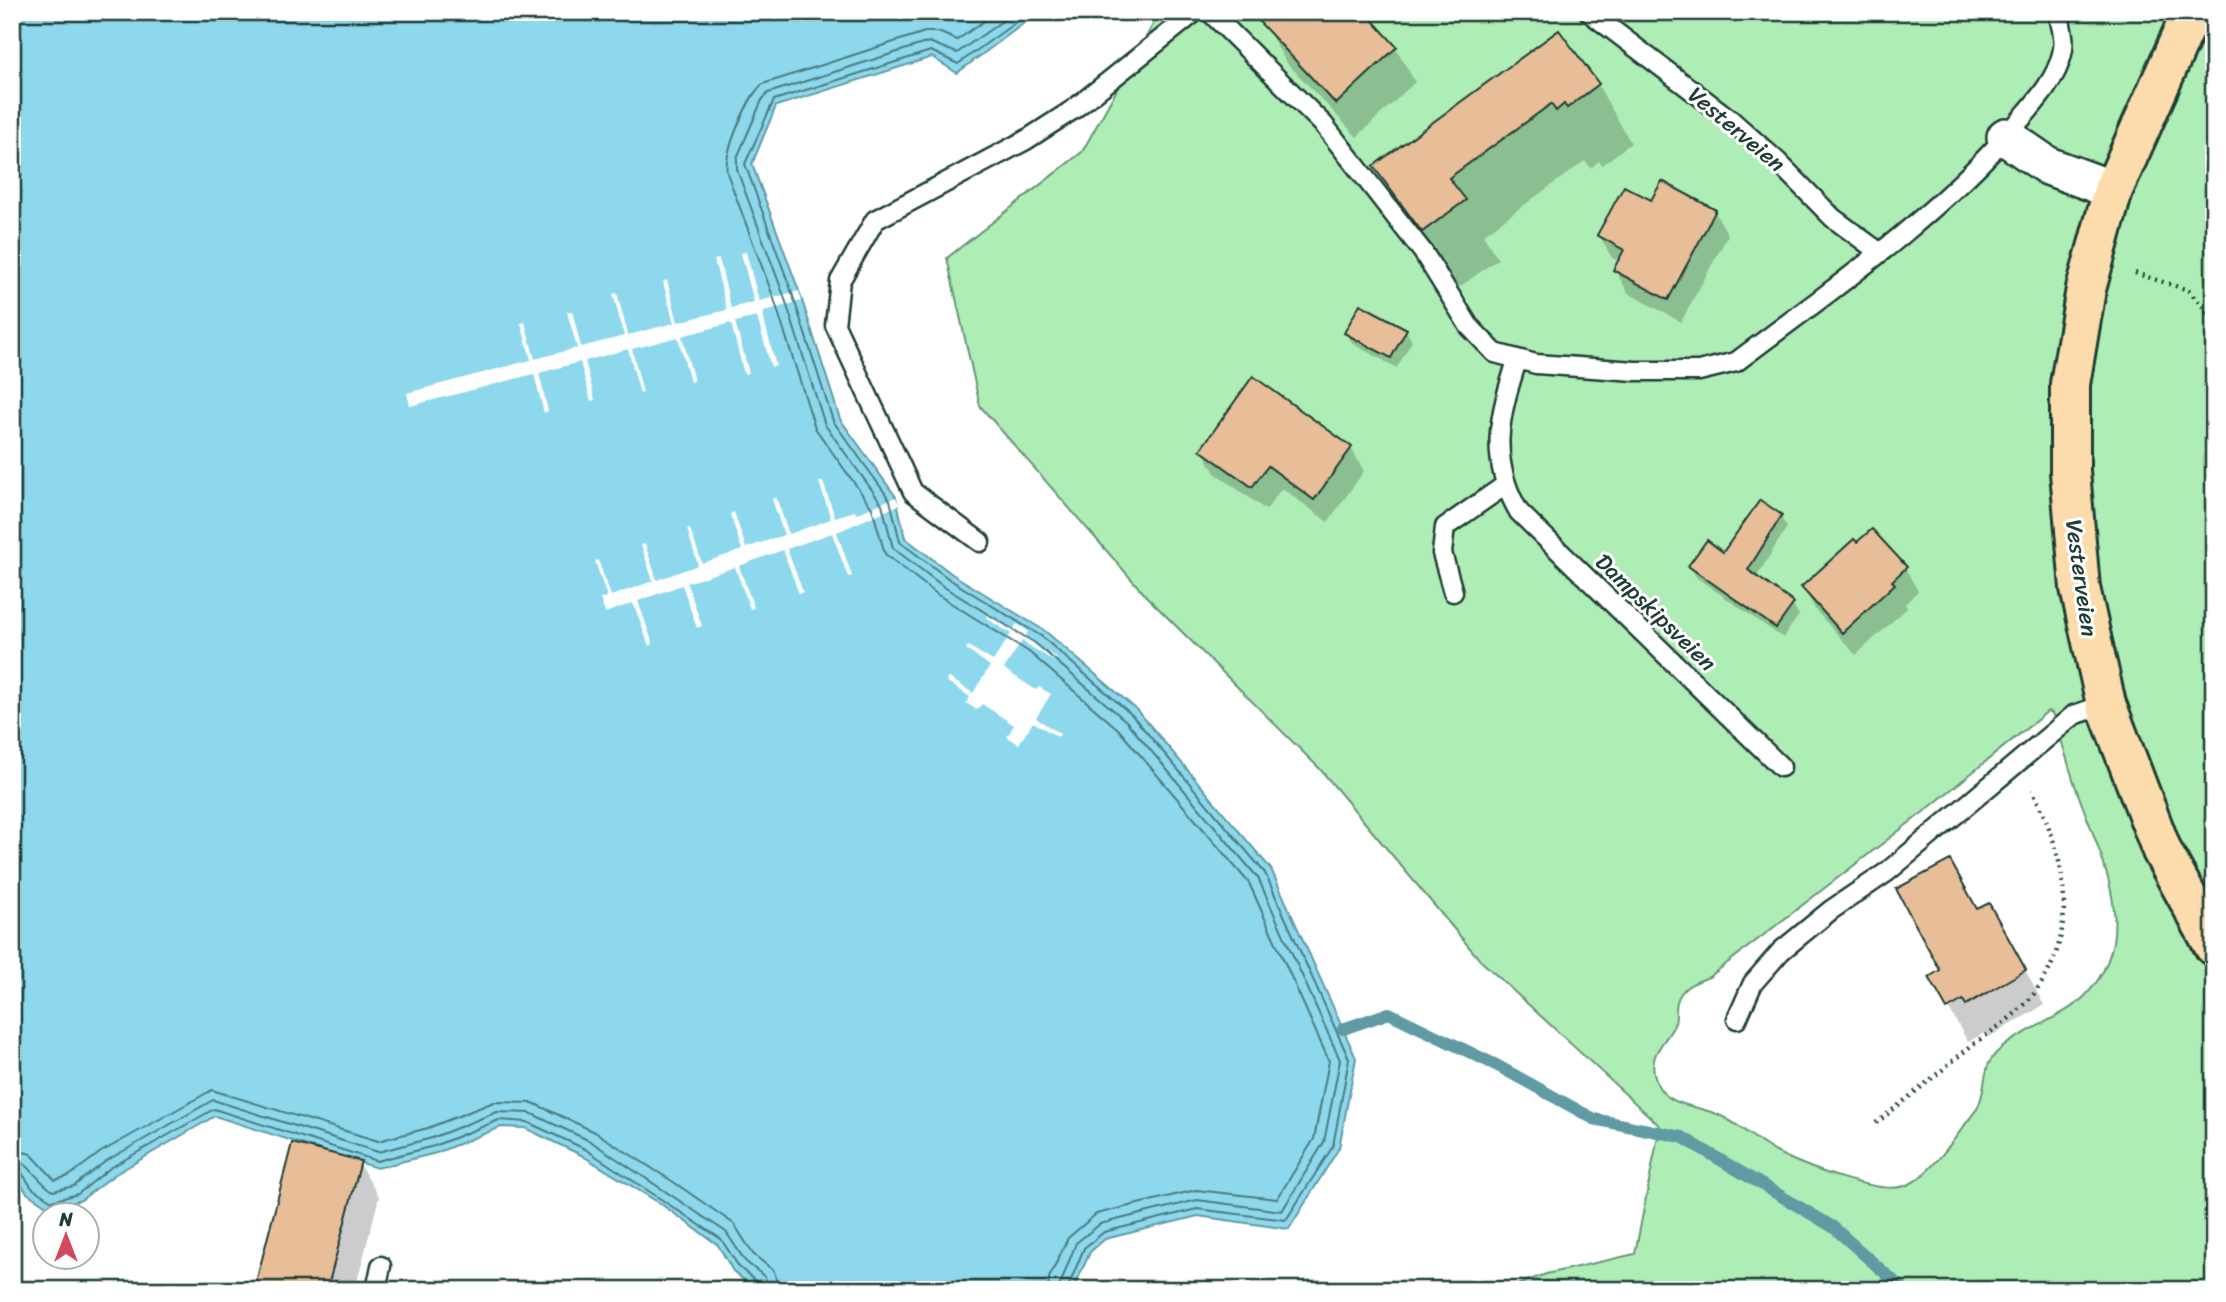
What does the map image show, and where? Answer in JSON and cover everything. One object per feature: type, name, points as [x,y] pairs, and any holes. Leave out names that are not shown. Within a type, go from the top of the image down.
[{"type":"main road","name":"Vesterveien","points":[[2192,12],[2113,191],[2086,289],[2070,384],[2070,472],[2080,588],[2106,704],[2162,851],[2214,946]]},
{"type":"street","points":[[2006,137],[2048,166],[2113,191]]},
{"type":"lane","points":[[980,542],[912,492],[835,325],[841,281],[875,220],[1026,140],[1074,109],[1195,12]]},
{"type":"lane","points":[[1210,12],[1324,125],[1423,253],[1469,326],[1495,353],[1517,361],[1635,371],[1699,371],[1735,362],[1948,198],[2036,102],[2062,54],[2064,36],[2058,12]]},
{"type":"lane","name":"Vesterveien","points":[[1590,12],[1731,120],[1779,162],[1833,218],[1879,252]]},
{"type":"lane","name":"Dampskipsveien","points":[[1517,361],[1500,428],[1499,450],[1504,486],[1530,524],[1781,766]]},
{"type":"lane","points":[[1453,592],[1442,553],[1445,527],[1504,486]]},
{"type":"lane","points":[[1737,1019],[1753,983],[1781,951],[1832,910],[1888,872],[2074,715],[2106,704]]},
{"type":"lane","points":[[376,1290],[381,1266]]},
{"type":"path","points":[[2135,273],[2188,290],[2214,320]]},
{"type":"path","points":[[1876,1123],[2032,997],[2058,953],[2066,910],[2061,866],[2044,812],[2017,761]]},
{"type":"green space","points":[[1160,12],[2214,12],[2214,1290],[1504,1290],[1546,1274],[1635,1254],[1660,1126],[1480,960],[1320,769],[1147,597],[980,406],[947,258],[1082,152]],"holes":[[[2048,711],[2052,713],[2107,875],[2115,926],[2111,951],[2101,975],[2074,1006],[2018,1037],[1996,1053],[1989,1063],[1977,1109],[1925,1173],[1905,1186],[1894,1188],[1843,1178],[1782,1155],[1727,1119],[1674,1101],[1660,1090],[1653,1063],[1658,1049],[1675,1023],[1677,1002],[1685,988],[1709,977],[1926,810]]]},
{"type":"water","points":[[12,12],[1039,12],[957,73],[932,57],[776,106],[752,164],[799,291],[840,419],[896,497],[905,538],[952,574],[1045,631],[1137,710],[1271,869],[1356,1058],[1339,1148],[1289,1229],[1198,1216],[1105,1239],[1090,1252],[1073,1290],[756,1290],[733,1271],[718,1245],[661,1204],[581,1155],[525,1128],[501,1127],[436,1153],[377,1168],[215,1116],[114,1175],[81,1200],[38,1200],[27,1193],[12,1171]]},
{"type":"pier","points":[[746,252],[759,301],[799,291],[802,301],[765,311],[763,316],[776,366],[771,367],[757,317],[735,322],[749,373],[744,374],[731,323],[682,336],[694,381],[690,382],[678,337],[632,349],[643,393],[640,394],[628,349],[585,361],[595,400],[591,401],[580,362],[539,373],[548,411],[544,413],[534,374],[410,406],[407,393],[531,360],[521,323],[525,322],[535,359],[577,348],[567,312],[572,311],[581,347],[624,336],[613,294],[617,293],[628,335],[674,323],[663,282],[667,280],[678,322],[727,310],[714,260],[719,259],[731,308],[754,302],[741,253]]},
{"type":"pier","points":[[819,482],[823,482],[835,517],[855,511],[856,514],[896,497],[899,505],[837,532],[852,576],[848,577],[832,533],[787,549],[803,592],[799,594],[783,550],[739,566],[754,608],[750,609],[735,567],[687,583],[702,626],[697,628],[682,585],[638,601],[653,644],[649,646],[633,603],[605,613],[600,599],[607,597],[595,561],[598,560],[611,596],[653,581],[641,545],[645,544],[657,580],[698,565],[687,529],[690,529],[702,563],[742,550],[730,514],[734,512],[746,548],[784,535],[772,499],[776,497],[789,534],[831,519]]},
{"type":"pier","points":[[988,613],[1013,630],[1017,624],[1028,631],[1025,637],[1057,658],[1055,662],[1022,641],[1004,669],[1036,690],[1039,687],[1051,694],[1036,718],[1060,734],[1058,737],[1033,722],[1019,744],[1007,737],[1014,725],[982,704],[977,710],[966,703],[970,697],[946,681],[948,677],[973,693],[990,666],[966,649],[968,646],[993,661],[1011,634],[986,618]]},
{"type":"building","points":[[1250,12],[1365,12],[1397,47],[1336,104]]},
{"type":"building","points":[[1559,30],[1599,84],[1567,108],[1564,104],[1556,111],[1551,104],[1449,178],[1466,200],[1422,232],[1373,166]]},
{"type":"building","points":[[1662,181],[1716,210],[1668,300],[1613,270],[1624,250],[1597,235],[1624,186],[1651,200]]},
{"type":"building","points":[[1360,304],[1407,329],[1391,358],[1344,333]]},
{"type":"building","points":[[1253,376],[1352,447],[1314,500],[1268,466],[1252,487],[1200,450]]},
{"type":"building","points":[[1760,500],[1782,515],[1748,570],[1794,603],[1776,628],[1688,566],[1707,540],[1723,552]]},
{"type":"building","points":[[1872,529],[1907,567],[1892,581],[1895,584],[1842,633],[1801,587],[1854,539],[1857,542]]},
{"type":"building","points":[[1950,860],[1977,909],[1989,903],[2026,970],[1966,1005],[1963,1000],[1947,1009],[1929,977],[1940,970],[1896,889]]},
{"type":"building","points":[[292,1143],[361,1161],[327,1290],[254,1290]]},
{"type":"waterway","points":[[1343,1029],[1389,1013],[1498,1066],[1594,1119],[1682,1137],[1833,1227],[1904,1290]]}]
